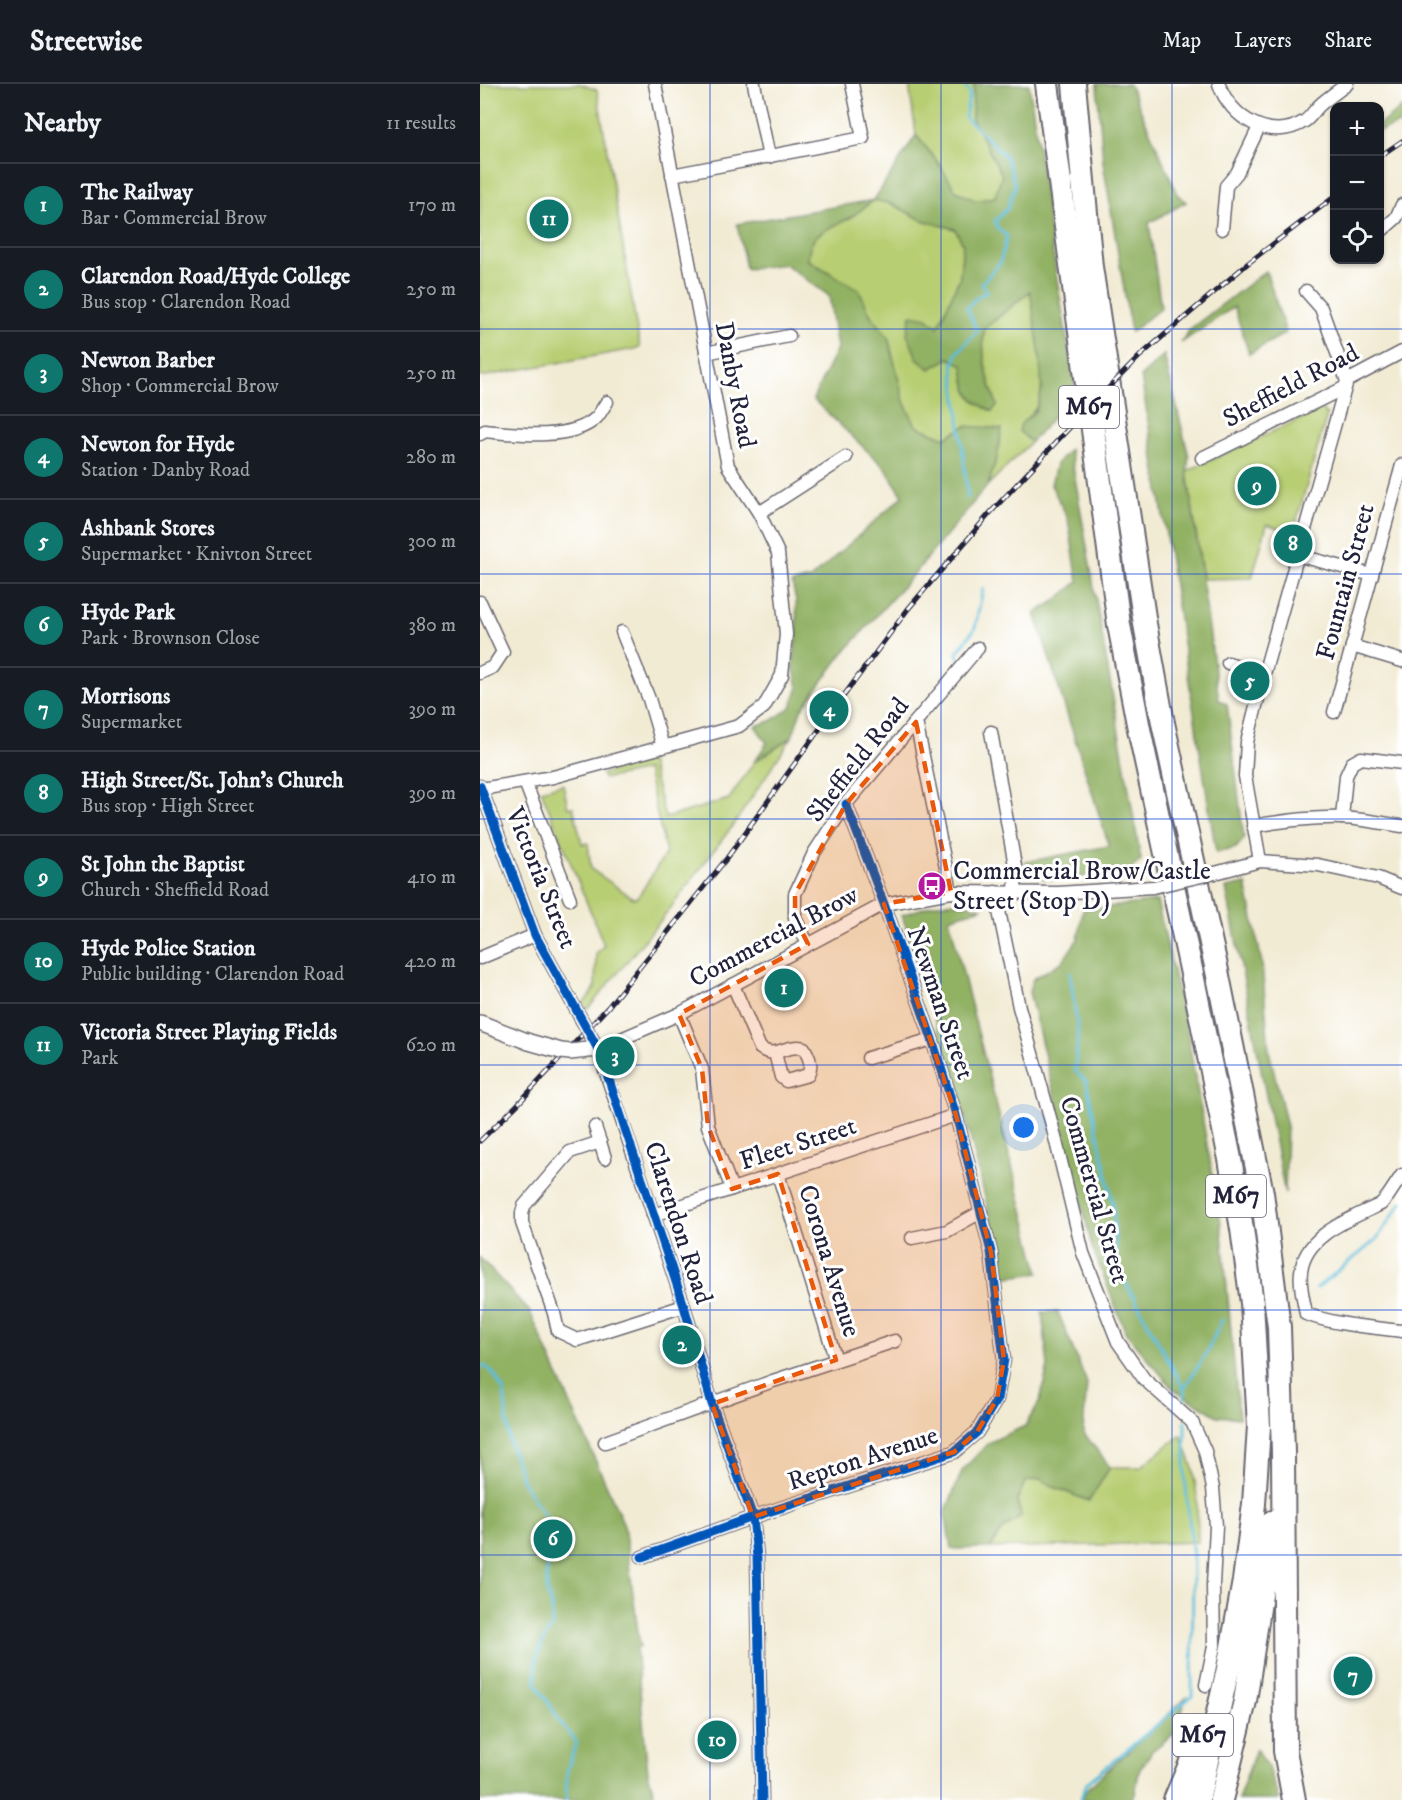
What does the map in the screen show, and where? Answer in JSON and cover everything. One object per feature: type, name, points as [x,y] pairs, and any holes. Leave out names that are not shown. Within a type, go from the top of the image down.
[{"type":"highway","name":"M67","points":[[1047,84],[1119,625],[1230,1159],[1252,1303],[1258,1426],[1254,1504],[1244,1581],[1228,1669],[1198,1800]]},
{"type":"highway","name":"M67","points":[[1074,84],[1091,267],[1144,624],[1262,1193],[1279,1327],[1283,1452],[1285,1751],[1294,1800]]},
{"type":"highway","name":"M67","points":[[1221,1800],[1245,1701],[1283,1452]]},
{"type":"highway","name":"M67","points":[[1175,1800],[1228,1669]]},
{"type":"street","name":"Danby Road","points":[[481,788],[553,777],[739,726],[764,707],[782,675],[786,634],[778,553],[759,513],[728,466],[655,84]]},
{"type":"street","points":[[754,84],[769,157]]},
{"type":"street","points":[[672,175],[863,138],[852,84]]},
{"type":"street","points":[[1219,84],[1237,112],[1259,127],[1284,128],[1307,120],[1321,104],[1347,84]]},
{"type":"street","points":[[1222,230],[1226,186],[1237,173],[1259,127]]},
{"type":"street","points":[[1384,228],[1396,218],[1402,205]]},
{"type":"street","points":[[1260,861],[1245,776],[1246,742],[1345,385],[1321,308],[1306,291]]},
{"type":"street","points":[[706,353],[789,336]]},
{"type":"street","name":"Sheffield Road","points":[[1202,458],[1345,385],[1402,352]]},
{"type":"street","points":[[480,434],[485,431],[545,435],[578,428],[596,418],[606,402]]},
{"type":"street","points":[[759,513],[846,457]]},
{"type":"street","name":"Fountain Street","points":[[1334,712],[1402,465]]},
{"type":"street","points":[[1297,555],[1372,575]]},
{"type":"street","points":[[480,602],[503,652],[493,667],[480,673]]},
{"type":"street","points":[[622,632],[649,699],[663,747]]},
{"type":"street","points":[[1352,646],[1402,661]]},
{"type":"street","name":"Sheffield Road","points":[[808,944],[795,918],[795,894],[814,853],[846,804],[978,648]]},
{"type":"street","points":[[1228,663],[1264,674]]},
{"type":"street","points":[[916,722],[951,892]]},
{"type":"street","points":[[991,732],[1016,871],[1016,891]]},
{"type":"street","points":[[1342,818],[1346,776],[1352,763],[1361,758],[1402,763]]},
{"type":"street","points":[[525,782],[570,898]]},
{"type":"street","name":"Victoria Street","points":[[481,788],[535,935],[598,1049]]},
{"type":"street","name":"Newman Street","points":[[846,804],[932,1039],[956,1115]]},
{"type":"street","points":[[1254,826],[1294,820],[1342,818],[1402,826]]},
{"type":"street","name":"Commercial Brow","points":[[598,1049],[679,1014],[884,904],[951,892],[1058,893],[1152,886],[1260,861],[1318,865],[1378,878],[1402,888]]},
{"type":"street","name":"Commercial Street","points":[[995,892],[1019,1007],[1052,1125],[1083,1253],[1118,1342],[1144,1378],[1192,1422],[1205,1451],[1213,1488],[1216,1526],[1213,1585],[1215,1646],[1206,1685]]},
{"type":"street","points":[[480,958],[535,935]]},
{"type":"street","points":[[733,985],[760,1048],[766,1053],[775,1053]]},
{"type":"street","points":[[679,1014],[702,1070],[708,1126],[732,1189]]},
{"type":"street","points":[[480,1023],[528,1042],[561,1051],[598,1049]]},
{"type":"street","points":[[868,1058],[932,1039]]},
{"type":"street","name":"Clarendon Road","points":[[598,1049],[684,1306],[712,1404],[753,1517],[757,1557],[762,1800]]},
{"type":"street","name":"Fleet Street","points":[[653,1215],[956,1115]]},
{"type":"street","name":"Repton Avenue","points":[[642,1557],[753,1517],[954,1452],[977,1432],[997,1399],[1004,1360],[991,1252],[956,1115]]},
{"type":"street","points":[[595,1127],[605,1158]]},
{"type":"street","points":[[600,1142],[570,1152],[529,1199],[522,1213],[522,1223],[558,1331],[577,1340],[684,1306]]},
{"type":"street","name":"Corona Avenue","points":[[778,1174],[836,1360]]},
{"type":"street","points":[[1402,1175],[1381,1203],[1323,1235],[1306,1256],[1300,1275],[1306,1314],[1349,1324],[1402,1331]]},
{"type":"street","points":[[912,1239],[947,1231],[981,1212]]},
{"type":"street","points":[[605,1442],[895,1341]]},
{"type":"highlighted area","points":[[916,722],[951,892],[884,904],[956,1115],[991,1252],[1004,1360],[997,1399],[977,1432],[954,1452],[753,1517],[712,1404],[836,1360],[778,1174],[732,1189],[708,1126],[702,1069],[679,1014],[808,944],[795,918],[795,894],[846,804]]},
{"type":"green space","points":[[480,84],[580,84],[597,90],[640,348],[480,377]]},
{"type":"green space","points":[[909,84],[974,84],[972,119],[1002,175],[995,197],[976,201],[956,191],[937,161],[916,135]]},
{"type":"green space","points":[[974,84],[1029,84],[1057,280],[1076,392],[1031,442],[1019,431],[1021,424],[1036,410],[1042,390],[1039,350],[1030,291],[984,329],[983,350],[986,368],[997,405],[992,411],[977,403],[969,394],[963,365],[949,358],[930,369],[917,358],[907,334],[911,315],[927,318],[938,327],[960,277],[963,244],[955,229],[922,220],[892,204],[874,200],[916,135],[937,161],[956,191],[976,201],[995,197],[1002,175],[972,119]]},
{"type":"green space","points":[[1097,84],[1129,84],[1178,195],[1186,202],[1149,223],[1161,308],[1131,332],[1103,162]]},
{"type":"green space","points":[[1402,107],[1402,123],[1384,130],[1384,121]]},
{"type":"green space","points":[[874,200],[892,204],[922,220],[955,229],[963,244],[960,277],[938,327],[949,358],[964,365],[965,382],[969,394],[977,403],[992,411],[997,405],[986,368],[983,350],[984,329],[1031,291],[1041,362],[1041,389],[1037,406],[1019,431],[1031,442],[988,485],[997,457],[966,426],[945,438],[916,426],[904,402],[888,337],[870,314],[859,290],[808,260],[809,250],[816,236],[851,217]]},
{"type":"green space","points":[[874,200],[851,217],[828,228],[816,237],[809,250],[808,260],[859,290],[870,314],[888,337],[904,402],[916,426],[945,438],[966,426],[1002,429],[997,457],[988,485],[920,567],[841,656],[801,710],[792,737],[754,762],[767,743],[755,726],[771,721],[791,707],[798,687],[793,666],[797,632],[796,600],[792,583],[810,579],[903,496],[885,468],[813,399],[837,348],[829,296],[785,264],[746,269],[737,224]]},
{"type":"green space","points":[[1266,271],[1286,333],[1249,354],[1234,307],[1181,343],[1190,329]]},
{"type":"green space","points":[[1164,355],[1189,457],[1187,471],[1219,700],[1227,704],[1244,839],[1236,848],[1216,853],[1141,376]]},
{"type":"green space","points":[[1322,409],[1327,415],[1293,533],[1267,524],[1252,578],[1203,579],[1187,471]]},
{"type":"green space","points":[[1070,449],[1141,860],[1128,872],[1052,880],[1034,877],[1025,862],[1109,846],[1035,613],[1052,603],[1078,582],[1068,519],[1051,485],[1056,464]]},
{"type":"green space","points":[[792,737],[734,824],[662,919],[588,1009],[583,1004],[595,988],[596,954],[604,945],[541,790],[563,784],[568,808],[573,807],[582,844],[588,843],[591,869],[633,898],[638,897],[666,853],[647,770],[604,779],[602,774],[650,761],[665,818],[729,799],[754,762]]},
{"type":"green space","points":[[1246,884],[1262,963],[1269,1051],[1287,1126],[1285,1194],[1226,888]]},
{"type":"green space","points":[[1157,901],[1187,1031],[1221,1223],[1239,1418],[1217,1416],[1173,1389],[1126,1333],[1092,1247],[1029,992],[1033,979],[1062,962],[1078,939],[1083,910]]},
{"type":"green space","points":[[956,902],[982,908],[949,918],[1039,1273],[1001,1278],[998,1250],[964,1112],[902,915],[935,904]]},
{"type":"green space","points":[[480,1258],[530,1312],[624,1525],[640,1647],[636,1648],[648,1773],[656,1800],[480,1800]]},
{"type":"green space","points":[[1042,1312],[1058,1312],[1087,1383],[1083,1432],[1110,1467],[1089,1501],[1040,1479],[1025,1482],[1017,1500],[1021,1516],[1002,1530],[990,1548],[951,1549],[945,1513],[962,1471],[988,1443],[1025,1426],[1040,1401],[1048,1366]]},
{"type":"green space","points":[[1181,1435],[1193,1468],[1197,1497],[1198,1542],[990,1548],[1002,1530],[1021,1516],[1017,1500],[1025,1482],[1040,1479],[1089,1501],[1110,1467],[1140,1467]]},
{"type":"green space","points":[[1186,1698],[1175,1733],[1152,1751],[1139,1771],[1135,1794],[1130,1800],[1081,1800],[1087,1789]]},
{"type":"green space","points":[[1256,1749],[1267,1765],[1279,1800],[1238,1800]]},
{"type":"waterway","points":[[963,84],[970,93],[965,117],[1006,157],[1015,185],[1008,208],[995,221],[998,229],[1007,236],[1000,263],[981,284],[987,291],[967,308],[977,331],[957,353],[953,365],[968,498]]},
{"type":"waterway","points":[[960,662],[957,653],[975,628],[983,589]]},
{"type":"waterway","points":[[1070,973],[1078,1032],[1075,1071],[1086,1081],[1113,1204],[1117,1267],[1184,1389],[1184,1411]]},
{"type":"waterway","points":[[1317,1288],[1376,1240],[1402,1202]]},
{"type":"waterway","points":[[1184,1389],[1207,1352],[1222,1320]]},
{"type":"waterway","points":[[480,1367],[485,1366],[494,1374],[504,1392],[509,1441],[523,1482],[546,1518],[547,1592],[552,1608],[552,1627],[544,1639],[536,1660],[536,1683],[576,1743],[567,1771],[566,1800]]},
{"type":"waterway","points":[[1080,1800],[1087,1783],[1192,1696],[1193,1556],[1185,1478],[1185,1421]]},
{"type":"railway","points":[[1384,153],[1402,141]]},
{"type":"railway","points":[[480,1141],[516,1106],[608,1007],[727,858],[908,609],[991,512],[1140,356],[1247,264],[1330,200]]},
{"type":"cycle path","points":[[480,786],[535,935],[598,1049],[604,1065],[684,1306],[712,1404],[753,1517],[757,1557],[762,1800]]},
{"type":"cycle path","points":[[642,1557],[753,1517],[954,1452],[977,1432],[997,1399],[1004,1360],[991,1252],[956,1115],[932,1039],[846,804]]},
{"type":"place","name":"Victoria Street Playing Fields","points":[[549,219]]},
{"type":"place","name":"St John the Baptist","points":[[1257,486]]},
{"type":"place","name":"High Street/St. John's Church","points":[[1293,544]]},
{"type":"place","name":"Ashbank Stores","points":[[1250,681]]},
{"type":"place","name":"Newton for Hyde","points":[[829,710]]},
{"type":"place","name":"Commercial Brow/Castle Street (Stop D)","points":[[932,886]]},
{"type":"place","name":"The Railway","points":[[784,988]]},
{"type":"place","name":"Newton Barber","points":[[615,1056]]},
{"type":"place","name":"Clarendon Road/Hyde College","points":[[682,1345]]},
{"type":"place","name":"Hyde Park","points":[[553,1539]]},
{"type":"place","name":"Morrisons","points":[[1353,1676]]},
{"type":"place","name":"Hyde Police Station","points":[[717,1740]]}]
